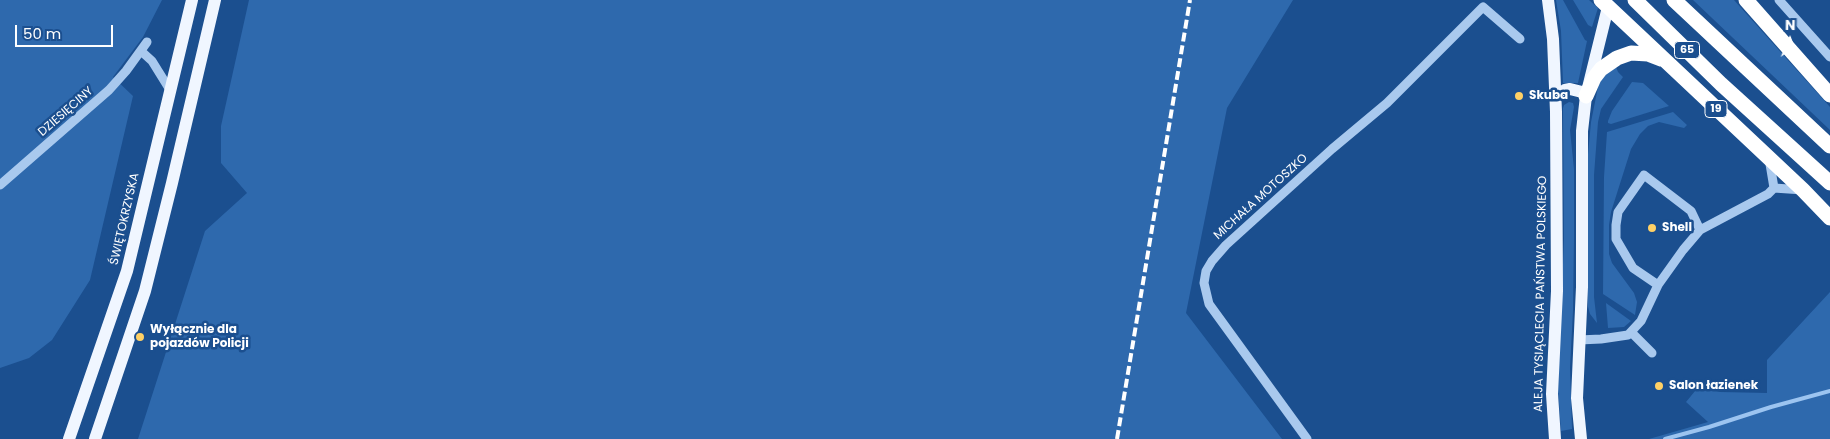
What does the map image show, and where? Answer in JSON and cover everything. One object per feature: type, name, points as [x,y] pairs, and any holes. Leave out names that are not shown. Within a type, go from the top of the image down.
[{"type":"highway","name":"65","points":[[1635,0],[1739,100],[1830,183]]},
{"type":"highway","name":"65","points":[[1674,0],[1830,146]]},
{"type":"highway","points":[[1746,0],[1830,95]]},
{"type":"highway","name":"19","points":[[1606,2],[1830,218]]},
{"type":"highway","points":[[1586,96],[1594,78],[1601,69],[1617,58],[1631,53],[1648,54],[1664,60]]},
{"type":"main road","name":"ŚWIĘTOKRZYSKA","points":[[69,439],[127,271],[192,0]]},
{"type":"main road","points":[[95,439],[145,291],[214,0]]},
{"type":"main road","name":"ALEJA TYSIĄCLECIA PAŃSTWA POLSKIEGO","points":[[1548,0],[1553,39],[1556,98],[1557,291],[1552,394],[1555,439]]},
{"type":"main road","points":[[1579,436],[1577,398],[1582,287],[1582,131],[1586,96],[1606,2]]},
{"type":"main road","points":[[1556,98],[1559,93],[1570,89],[1586,96]]},
{"type":"street","points":[[1778,0],[1830,56]]},
{"type":"street","name":"MICHAŁA MOTOSZKO","points":[[1307,439],[1209,304],[1204,283],[1206,271],[1226,245],[1332,149],[1387,103],[1483,7],[1520,39]]},
{"type":"street","name":"DZIESIĘCINY","points":[[0,185],[98,100],[120,78],[147,42]]},
{"type":"street","points":[[141,51],[152,61],[170,90]]},
{"type":"street","points":[[1769,158],[1774,188]]},
{"type":"street","points":[[1658,286],[1632,268],[1616,239],[1618,212],[1644,175],[1691,211],[1700,230]]},
{"type":"street","points":[[1579,340],[1628,335],[1641,321],[1658,286],[1683,250],[1700,230],[1768,194],[1774,188],[1803,190]]},
{"type":"street","points":[[1631,332],[1652,353]]},
{"type":"shaded area","points":[[0,0],[162,0],[143,37],[113,77],[133,96],[90,280],[52,340],[29,358],[0,368]]},
{"type":"shaded area","points":[[249,0],[1293,0],[1227,108],[1186,313],[1282,439],[138,439],[205,231],[247,193],[221,163],[221,126]]},
{"type":"shaded area","points":[[1556,0],[1563,0],[1587,41],[1578,83],[1563,83],[1561,31]]},
{"type":"shaded area","points":[[1573,0],[1589,0],[1598,8],[1592,27],[1588,25]]},
{"type":"shaded area","points":[[1693,0],[1734,0],[1830,107],[1830,130]]},
{"type":"shaded area","points":[[1616,67],[1623,77],[1601,109],[1598,122],[1594,175],[1594,297],[1597,323],[1590,314],[1588,307],[1587,165],[1591,122],[1599,82],[1604,75]]},
{"type":"shaded area","points":[[1632,82],[1643,83],[1669,106],[1611,124],[1608,123],[1612,111]]},
{"type":"shaded area","points":[[1569,102],[1573,103],[1574,107],[1570,130],[1574,169],[1573,311],[1570,368],[1572,429],[1561,431],[1558,389],[1564,239],[1563,108]]},
{"type":"shaded area","points":[[1673,112],[1687,125],[1684,128],[1659,122],[1648,126],[1640,134],[1631,149],[1611,212],[1609,254],[1612,263],[1634,293],[1637,302],[1635,315],[1603,294],[1604,177],[1607,132]]},
{"type":"shaded area","points":[[1830,292],[1830,439],[1649,439],[1708,422],[1686,402],[1700,385],[1720,392],[1767,393],[1767,360]]},
{"type":"shaded area","points":[[1606,303],[1631,321],[1624,327],[1608,328]]},
{"type":"waterway","points":[[1665,439],[1830,391]]},
{"type":"railway","points":[[1117,439],[1190,0]]},
{"type":"place","name":"Skuba","points":[[1519,96]]},
{"type":"place","name":"Shell","points":[[1652,228]]},
{"type":"place","name":"Wyłącznie dla pojazdów Policji","points":[[140,337]]},
{"type":"place","name":"Salon łazienek","points":[[1659,386]]}]
